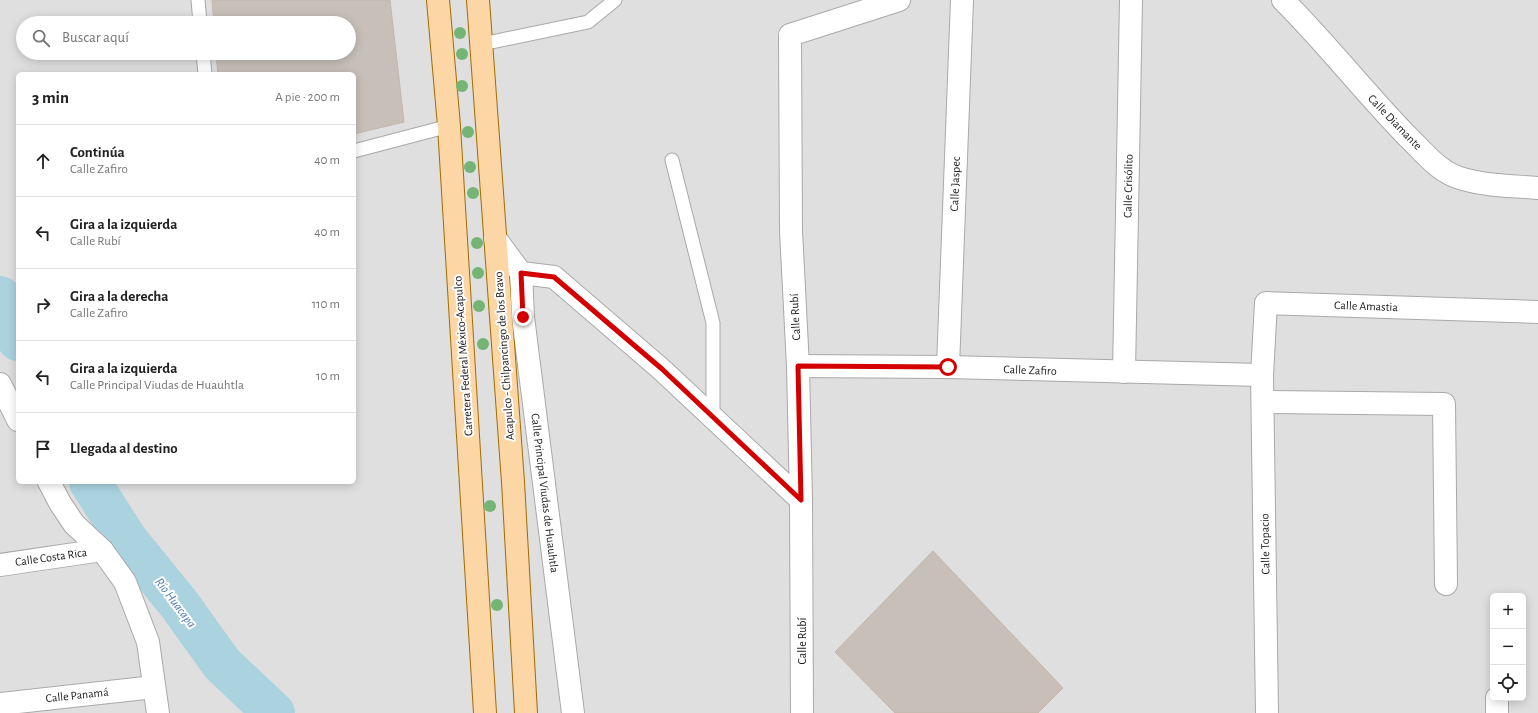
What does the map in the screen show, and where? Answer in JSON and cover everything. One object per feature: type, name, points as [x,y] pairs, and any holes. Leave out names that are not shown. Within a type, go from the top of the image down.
[{"type":"main road","name":"Carretera Federal México-Acapulco","points":[[438,0],[449,126],[484,713]]},
{"type":"main road","name":"Acapulco - Chilpancingo de los Bravo","points":[[478,0],[513,482],[526,713]]},
{"type":"street","name":"Calle Rubí","points":[[802,713],[801,500],[798,366],[791,231],[790,35],[899,0]]},
{"type":"street","name":"Calle Jaspec","points":[[948,367],[962,0]]},
{"type":"street","name":"Calle Crisólito","points":[[1124,372],[1131,0]]},
{"type":"street","name":"Calle Diamante","points":[[1283,0],[1304,20],[1384,112],[1440,169],[1462,179],[1498,185],[1538,188]]},
{"type":"street","points":[[495,238],[521,273],[554,277],[662,369],[801,500]]},
{"type":"street","name":"Calle Principal Viudas de Huauhtla","points":[[521,273],[524,324],[573,713]]},
{"type":"street","name":"Calle Amastia","points":[[1262,375],[1266,303],[1538,312]]},
{"type":"street","name":"Calle Zafiro","points":[[798,366],[948,367],[1262,375]]},
{"type":"street","name":"Calle Topacio","points":[[1262,375],[1267,713]]},
{"type":"street","points":[[0,384],[16,416]]},
{"type":"street","points":[[1263,402],[1444,404],[1446,584]]},
{"type":"street","points":[[50,484],[60,503],[74,524],[102,550],[125,582],[148,642],[158,713]]},
{"type":"street","name":"Calle Costa Rica","points":[[0,565],[102,550]]},
{"type":"street","name":"Calle Panamá","points":[[0,704],[154,687]]},
{"type":"street","points":[[1497,701],[1497,713]]},
{"type":"lane","points":[[198,0],[199,16]]},
{"type":"lane","points":[[482,44],[588,22],[615,0]]},
{"type":"lane","points":[[204,60],[205,72]]},
{"type":"lane","points":[[356,150],[449,126]]},
{"type":"lane","points":[[672,160],[713,323],[713,418]]},
{"type":"shaded area","points":[[0,0],[1538,0],[1538,713],[0,713]]},
{"type":"building","points":[[212,0],[390,0],[404,122],[356,134],[356,72],[218,72],[217,60],[356,60],[356,16],[213,16]]},
{"type":"building","points":[[933,551],[1063,688],[1038,713],[895,713],[835,652]]},
{"type":"waterway","name":"Río Huacapa","points":[[0,297],[16,335]]},
{"type":"waterway","name":"Río Huacapa","points":[[91,484],[127,540],[179,604],[222,664],[274,713]]},
{"type":"route","points":[[523,317],[521,273],[554,277],[662,369],[801,500],[798,366],[948,367]]}]
